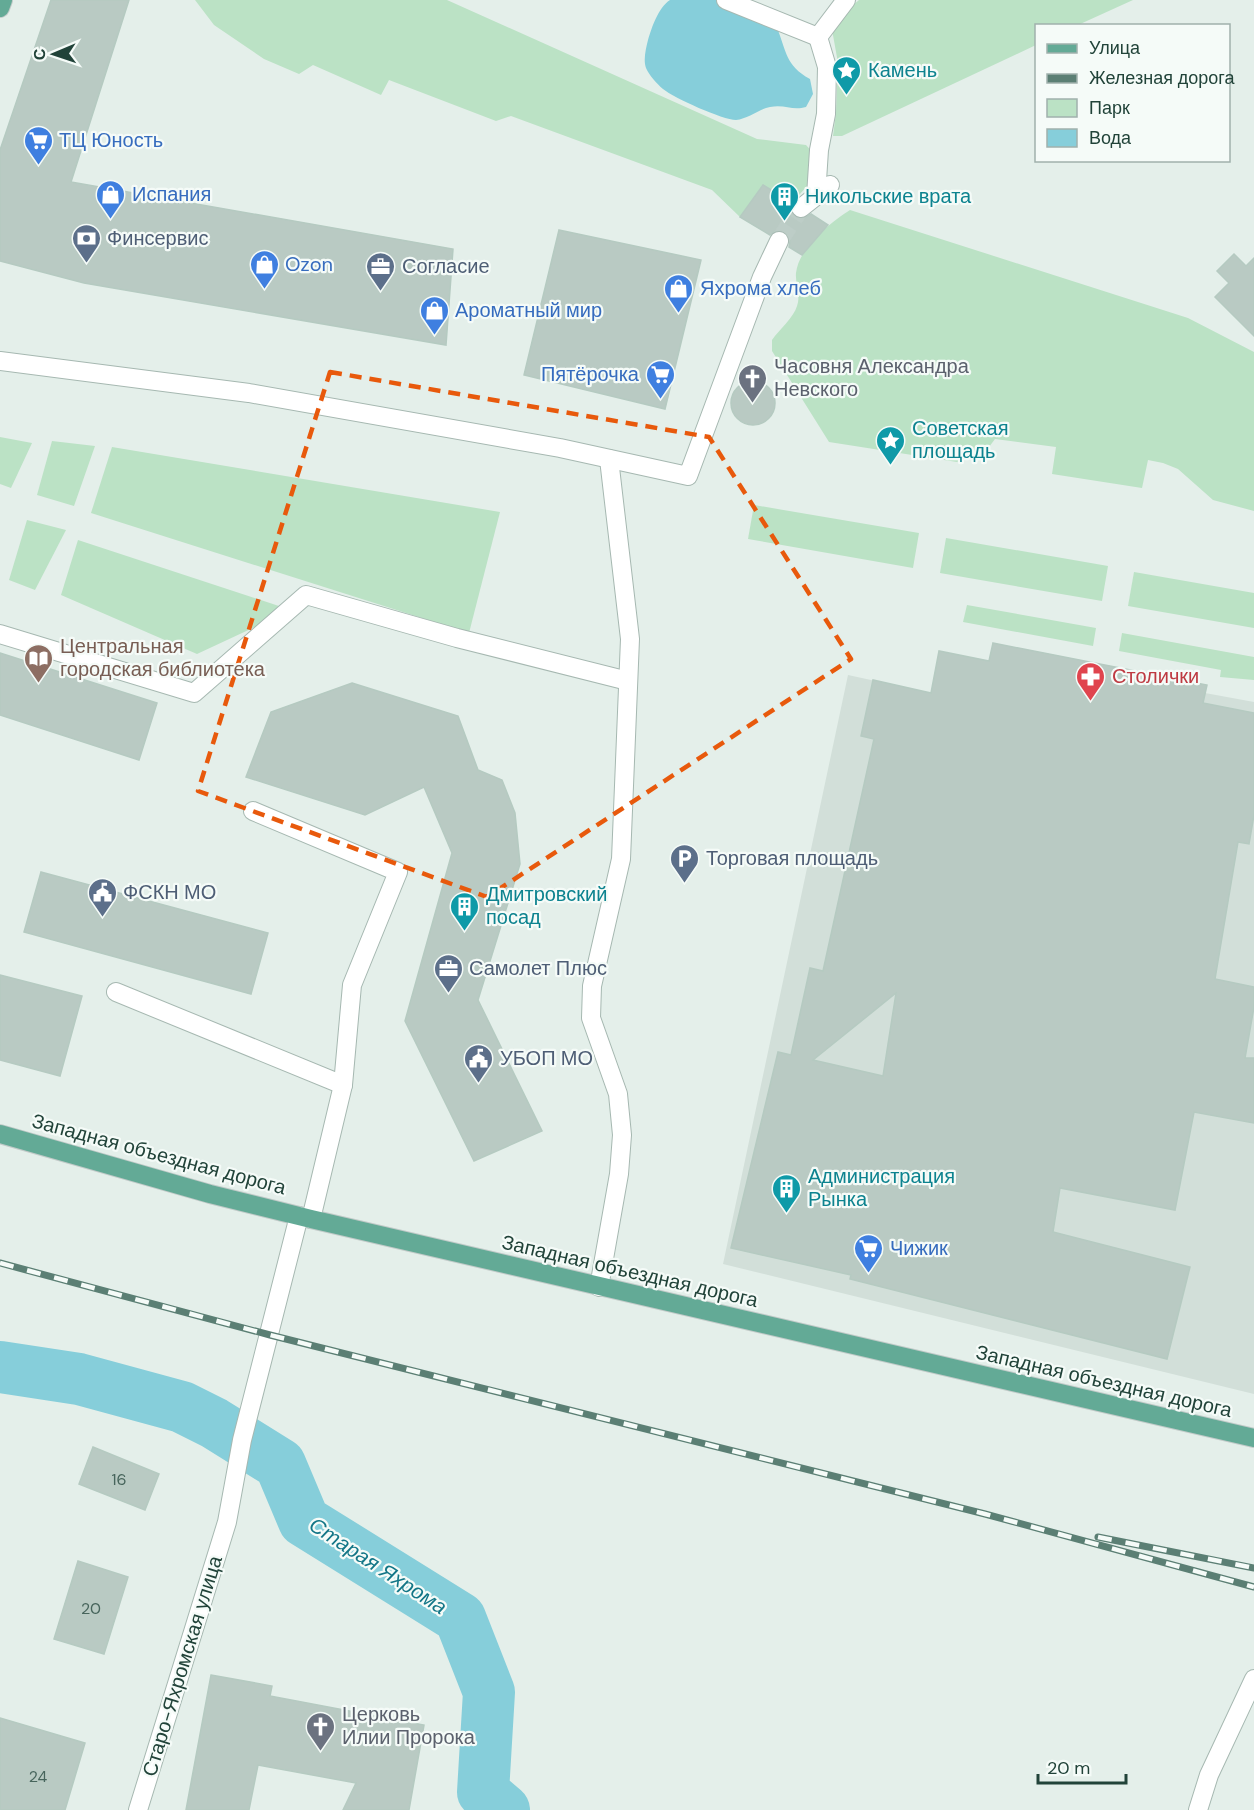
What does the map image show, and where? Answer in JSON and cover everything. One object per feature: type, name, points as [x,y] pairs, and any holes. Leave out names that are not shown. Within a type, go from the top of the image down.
[{"type":"main road","points":[[0,8],[3,0]]},
{"type":"main road","name":"Западная объездная дорога","points":[[0,1134],[210,1194],[599,1287],[1254,1438]]},
{"type":"street","points":[[726,0],[818,37]]},
{"type":"street","points":[[818,37],[846,0]]},
{"type":"street","points":[[801,208],[823,190],[819,150],[826,114],[827,67],[818,37]]},
{"type":"street","points":[[0,361],[249,393],[560,448],[688,477],[758,287],[779,241]]},
{"type":"street","points":[[599,1287],[620,1174],[622,1135],[618,1095],[591,1018],[592,986],[621,859],[630,639],[609,459]]},
{"type":"street","points":[[0,634],[194,693],[306,595],[457,638],[628,681]]},
{"type":"street","name":"Старо-Яхромская улица","points":[[138,1810],[227,1522],[242,1440],[343,1085],[352,985],[398,872],[253,811]]},
{"type":"street","points":[[116,992],[343,1085]]},
{"type":"street","points":[[1198,1810],[1209,1774],[1254,1679]]},
{"type":"highlighted area","points":[[330,372],[709,437],[851,659],[487,897],[198,791]]},
{"type":"shaded area","points":[[993,643],[1207,685],[1205,693],[1254,702],[1254,1394],[723,1264],[848,675],[931,693],[939,651],[989,661]]},
{"type":"green space","points":[[195,0],[447,0],[757,139],[806,145],[816,156],[807,186],[792,203],[763,185],[740,217],[712,190],[511,116],[496,121],[389,80],[381,95],[313,65],[299,74],[264,59],[214,25]]},
{"type":"green space","points":[[859,0],[1133,0],[1080,24],[1035,24],[1035,45],[842,136],[833,136],[838,63],[831,24]]},
{"type":"green space","points":[[850,210],[1188,318],[1254,352],[1254,511],[1213,500],[1178,469],[1148,460],[1142,488],[1052,474],[1056,447],[995,439],[986,451],[957,462],[829,442],[772,351],[772,340],[790,319],[797,306],[796,273],[803,254],[825,229]]},
{"type":"green space","points":[[0,437],[32,443],[11,488],[0,484]]},
{"type":"green space","points":[[52,441],[95,446],[74,506],[37,495]]},
{"type":"green space","points":[[112,447],[500,512],[469,633],[91,513]]},
{"type":"green space","points":[[754,505],[919,533],[913,568],[748,539]]},
{"type":"green space","points":[[27,520],[66,530],[35,590],[9,580]]},
{"type":"green space","points":[[946,538],[1108,566],[1102,601],[940,573]]},
{"type":"green space","points":[[78,540],[291,610],[197,654],[61,595]]},
{"type":"green space","points":[[1134,572],[1254,593],[1254,628],[1128,606]]},
{"type":"green space","points":[[967,605],[1096,628],[1093,646],[963,622]]},
{"type":"green space","points":[[1122,633],[1254,657],[1254,680],[1220,677],[1221,670],[1119,651]]},
{"type":"water","points":[[670,0],[719,0],[777,28],[791,63],[810,79],[813,94],[806,107],[770,107],[736,120],[699,108],[663,89],[647,71],[645,58],[648,40],[656,18]]},
{"type":"building","name":"ТЦ Юность","points":[[51,0],[129,0],[71,182],[453,249],[446,345],[84,283],[0,261],[0,150]]},
{"type":"building","name":"Никольские врата","points":[[763,185],[791,202],[790,210],[796,218],[803,219],[811,214],[828,225],[802,255],[789,247],[790,240],[784,231],[777,230],[770,235],[740,217]]},
{"type":"building","points":[[559,230],[701,260],[665,409],[524,375]]},
{"type":"building","points":[[1234,254],[1246,266],[1254,258],[1254,336],[1215,297],[1229,283],[1217,271]]},
{"type":"building","name":"Часовня Александра Невского","points":[[753,381],[768,388],[775,403],[768,418],[753,425],[738,418],[731,403],[738,388]]},
{"type":"building","points":[[993,643],[1207,685],[1203,703],[1254,713],[1254,815],[1249,844],[1238,842],[1215,979],[1254,987],[1254,1007],[1245,1058],[1254,1058],[1254,1123],[1194,1112],[1175,1210],[1060,1188],[1053,1232],[1190,1267],[1167,1359],[850,1279],[851,1275],[731,1248],[778,1052],[791,1055],[810,968],[823,971],[874,739],[861,736],[873,680],[931,693],[939,651],[989,661]],"holes":[[[896,993],[883,1076],[813,1060]]]},
{"type":"building","points":[[0,653],[157,703],[139,760],[0,715]]},
{"type":"building","name":"Дмитровский посад","points":[[352,683],[458,716],[478,770],[502,780],[515,813],[520,864],[478,1000],[542,1131],[474,1161],[405,1021],[452,853],[424,787],[365,815],[246,777],[271,712]]},
{"type":"building","points":[[41,872],[268,933],[251,994],[24,932]]},
{"type":"building","points":[[0,975],[82,996],[60,1076],[0,1060]]},
{"type":"building","points":[[93,1447],[159,1474],[145,1510],[79,1484]]},
{"type":"building","points":[[78,1561],[128,1577],[104,1654],[54,1639]]},
{"type":"building","points":[[211,1675],[272,1686],[270,1696],[424,1725],[409,1810],[343,1810],[356,1783],[258,1765],[249,1810],[186,1810]]},
{"type":"building","points":[[0,1718],[85,1743],[65,1810],[0,1810]]},
{"type":"waterway","name":"Старая Яхрома","points":[[0,1367],[79,1379],[182,1407],[214,1423],[280,1464],[304,1521],[460,1618],[489,1692],[483,1792],[504,1810]]},
{"type":"tunnel","points":[[779,241],[801,208]]},
{"type":"railway","points":[[0,1263],[270,1335],[985,1514],[1254,1587]]},
{"type":"railway","points":[[1098,1537],[1254,1568]]},
{"type":"place","name":"Камень","points":[[847,96]]},
{"type":"place","name":"ТЦ Юность","points":[[38,166]]},
{"type":"place","name":"Испания","points":[[111,220]]},
{"type":"place","name":"Никольские врата","points":[[784,222]]},
{"type":"place","name":"Финсервис","points":[[86,264]]},
{"type":"place","name":"Ozon","points":[[264,290]]},
{"type":"place","name":"Согласие","points":[[381,292]]},
{"type":"place","name":"Яхрома хлеб","points":[[679,314]]},
{"type":"place","name":"Ароматный мир","points":[[434,336]]},
{"type":"place","name":"Пятёрочка","points":[[660,400]]},
{"type":"place","name":"Часовня Александра Невского","points":[[753,404]]},
{"type":"place","name":"Советская площадь","points":[[891,466]]},
{"type":"place","name":"Центральная городская библиотека","points":[[39,684]]},
{"type":"place","name":"Столички","points":[[1091,702]]},
{"type":"place","name":"Торговая площадь","points":[[685,884]]},
{"type":"place","name":"ФСКН МО","points":[[102,918]]},
{"type":"place","name":"Дмитровский посад","points":[[465,932]]},
{"type":"place","name":"Самолет Плюс","points":[[448,994]]},
{"type":"place","name":"УБОП МО","points":[[479,1084]]},
{"type":"place","name":"Администрация Рынка","points":[[787,1214]]},
{"type":"place","name":"Чижик","points":[[869,1274]]},
{"type":"place","name":"Церковь Илии Пророка","points":[[321,1752]]}]
